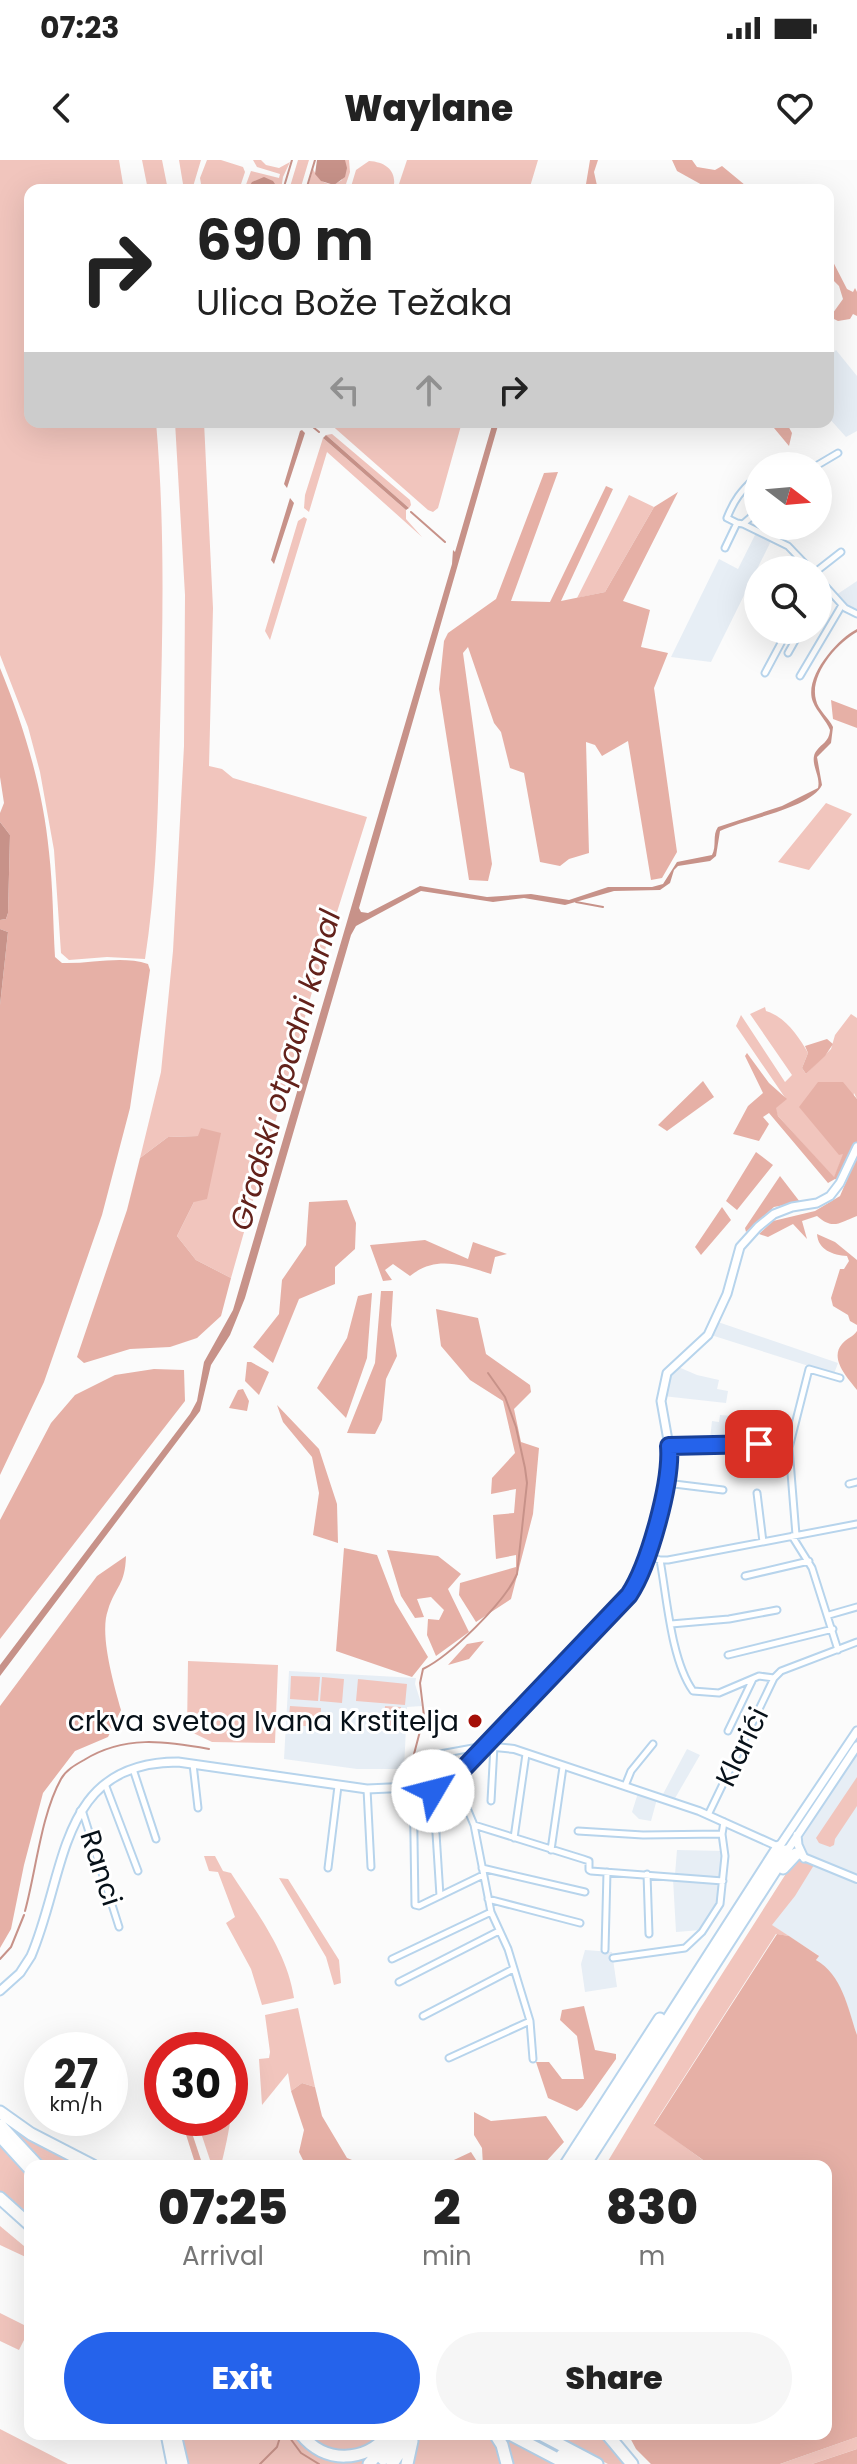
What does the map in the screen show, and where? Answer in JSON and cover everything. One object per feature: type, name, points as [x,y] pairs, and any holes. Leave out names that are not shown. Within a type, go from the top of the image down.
[{"type":"highway","points":[[590,2160],[763,1888],[792,1852]]},
{"type":"highway","points":[[578,2160],[711,1952],[792,1852]]},
{"type":"highway","points":[[569,2160],[676,1996],[703,1958],[711,1952]]},
{"type":"highway","points":[[0,2112],[31,2134],[81,2160]]},
{"type":"highway","points":[[0,2125],[32,2160]]},
{"type":"highway","points":[[560,2160],[589,2128]]},
{"type":"highway","points":[[0,2136],[24,2162]]},
{"type":"highway","points":[[0,2198],[24,2220]]},
{"type":"highway","points":[[168,2440],[173,2464]]},
{"type":"highway","points":[[176,2440],[182,2464]]},
{"type":"highway","points":[[307,2440],[321,2453],[345,2459],[371,2451],[384,2440]]},
{"type":"highway","points":[[369,2464],[387,2440]]},
{"type":"highway","points":[[379,2464],[397,2440]]},
{"type":"highway","points":[[392,2464],[410,2440]]},
{"type":"highway","points":[[407,2464],[413,2440]]},
{"type":"highway","points":[[499,2440],[507,2464]]},
{"type":"highway","points":[[521,2440],[567,2464]]},
{"type":"highway","points":[[534,2440],[580,2464]]},
{"type":"highway","points":[[551,2440],[597,2464]]},
{"type":"highway","points":[[612,2440],[632,2464]]},
{"type":"main road","points":[[0,1991],[20,1973],[31,1956],[80,1810],[105,1783],[133,1768],[156,1762],[193,1764],[367,1789],[433,1786],[454,1777],[624,1601],[636,1584],[647,1556],[666,1483],[669,1446],[661,1401],[663,1382],[673,1366],[708,1335],[727,1294],[740,1247],[774,1214],[787,1208],[817,1203],[830,1196],[857,1147]]},
{"type":"main road","points":[[792,1852],[857,1731]]},
{"type":"main road","points":[[792,1852],[797,1835],[857,1746]]},
{"type":"main road","points":[[792,1852],[798,1845],[797,1835]]},
{"type":"street","points":[[832,457],[838,453]]},
{"type":"street","points":[[744,489],[733,503],[727,518],[744,526]]},
{"type":"street","points":[[725,548],[744,521]]},
{"type":"street","points":[[777,540],[798,556]]},
{"type":"street","points":[[832,559],[841,552]]},
{"type":"street","points":[[832,594],[842,605],[857,614]]},
{"type":"street","points":[[800,676],[842,605]]},
{"type":"street","points":[[765,673],[781,644]]},
{"type":"street","points":[[788,653],[793,644]]},
{"type":"street","points":[[838,1650],[809,1561],[794,1536],[789,1448],[809,1369],[840,1378]]},
{"type":"street","points":[[669,1446],[739,1444],[789,1448]]},
{"type":"street","points":[[849,1484],[857,1482]]},
{"type":"street","points":[[666,1483],[723,1490]]},
{"type":"street","points":[[757,1493],[763,1542]]},
{"type":"street","points":[[647,1556],[660,1560],[857,1524]]},
{"type":"street","points":[[660,1560],[671,1624],[686,1682],[693,1691],[719,1693],[753,1678],[764,1675],[774,1678],[781,1671],[857,1642]]},
{"type":"street","points":[[745,1576],[809,1561]]},
{"type":"street","points":[[829,1615],[857,1607]]},
{"type":"street","points":[[671,1624],[729,1619],[777,1610]]},
{"type":"street","points":[[728,1655],[833,1629]]},
{"type":"street","points":[[728,1731],[753,1678]]},
{"type":"street","name":"Klarići","points":[[708,1815],[774,1678]]},
{"type":"street","points":[[625,1786],[631,1771],[653,1744]]},
{"type":"street","points":[[491,1801],[494,1746]]},
{"type":"street","points":[[585,1892],[482,1871],[440,1896],[415,1905],[413,1771],[440,1754],[494,1746],[708,1815],[857,1879]]},
{"type":"street","points":[[514,1838],[526,1754]]},
{"type":"street","points":[[193,1764],[198,1808]]},
{"type":"street","points":[[551,1850],[563,1767]]},
{"type":"street","points":[[133,1768],[156,1839]]},
{"type":"street","points":[[454,1777],[474,1825],[487,1899],[508,1949],[530,2021],[533,2059]]},
{"type":"street","points":[[105,1783],[138,1871]]},
{"type":"street","points":[[328,1868],[338,1786]]},
{"type":"street","points":[[433,1786],[440,1896]]},
{"type":"street","points":[[367,1789],[371,1867]]},
{"type":"street","name":"Ranci","points":[[80,1810],[119,1927]]},
{"type":"street","points":[[613,1958],[642,1956],[689,1946],[718,1910],[725,1856],[724,1822]]},
{"type":"street","points":[[474,1825],[589,1861],[591,1871],[723,1881]]},
{"type":"street","points":[[578,1831],[643,1835],[722,1834]]},
{"type":"street","points":[[605,1950],[607,1872]]},
{"type":"street","points":[[647,1874],[649,1934]]},
{"type":"street","points":[[487,1899],[580,1923]]},
{"type":"street","points":[[392,1959],[491,1912]]},
{"type":"street","points":[[399,1982],[499,1931]]},
{"type":"street","points":[[423,2016],[513,1969]]},
{"type":"street","points":[[449,2058],[530,2021]]},
{"type":"shaded area","points":[[0,160],[119,160],[123,184],[24,184],[24,428],[156,428],[162,536],[162,651],[156,843],[145,959],[107,957],[69,960],[61,953],[54,850],[40,772],[28,727],[0,655]]},
{"type":"shaded area","points":[[142,160],[162,160],[167,184],[147,184]]},
{"type":"shaded area","points":[[179,160],[201,160],[194,184],[183,184]]},
{"type":"shaded area","points":[[207,160],[221,160],[243,167],[245,172],[241,184],[201,184],[200,178]]},
{"type":"shaded area","points":[[253,160],[279,168],[290,162],[282,184],[246,184],[251,171],[279,178],[280,174],[257,167]]},
{"type":"shaded area","points":[[298,160],[309,160],[302,184],[291,184]]},
{"type":"shaded area","points":[[317,160],[345,160],[345,177],[335,184],[321,181],[315,174]]},
{"type":"shaded area","points":[[345,160],[349,160],[350,172],[346,184],[332,184],[342,180]]},
{"type":"shaded area","points":[[407,160],[538,160],[531,184],[399,184]]},
{"type":"shaded area","points":[[590,160],[598,160],[594,172],[597,184],[586,184]]},
{"type":"shaded area","points":[[672,160],[692,160],[697,167],[715,170],[722,166],[744,184],[700,184],[677,171]]},
{"type":"shaded area","points":[[369,161],[381,163],[390,169],[394,184],[352,184],[356,170]]},
{"type":"shaded area","points":[[313,169],[318,177],[332,184],[309,184]]},
{"type":"shaded area","points":[[264,177],[275,184],[251,184]]},
{"type":"shaded area","points":[[834,264],[847,289],[853,292],[855,288],[857,292],[857,316],[853,314],[850,319],[838,321],[834,319],[834,311],[843,299],[834,281]]},
{"type":"shaded area","points":[[836,350],[857,376],[857,431],[846,437],[834,424]]},
{"type":"shaded area","points":[[175,428],[204,428],[213,608],[209,766],[222,769],[233,778],[367,817],[314,985],[231,1278],[196,1260],[177,1236],[194,1202],[198,1136],[168,1137],[140,1158],[161,1072],[173,951],[184,746],[185,595]]},
{"type":"shaded area","points":[[335,428],[460,428],[438,508],[433,512]]},
{"type":"shaded area","points":[[491,428],[497,428],[359,908],[361,912],[368,913],[420,886],[487,897],[531,894],[569,900],[608,887],[663,884],[677,862],[712,855],[718,827],[782,806],[818,788],[814,757],[830,730],[813,702],[813,682],[832,650],[857,629],[833,652],[817,680],[817,704],[833,727],[831,743],[817,757],[822,785],[804,801],[791,807],[720,831],[716,856],[710,861],[678,866],[670,883],[660,890],[614,891],[565,905],[524,898],[493,902],[421,891],[356,926],[245,1298],[230,1335],[211,1365],[200,1411],[0,1676],[0,1665],[197,1401],[204,1362],[233,1310],[452,564],[453,550],[455,552]]},
{"type":"shaded area","points":[[774,428],[789,428],[792,433],[789,446]]},
{"type":"shaded area","points":[[302,430],[305,433],[287,488],[284,484]]},
{"type":"shaded area","points":[[332,434],[410,500],[409,508],[326,435]]},
{"type":"shaded area","points":[[326,435],[409,508],[406,510],[323,438]]},
{"type":"shaded area","points":[[323,438],[406,510],[406,519],[422,537],[327,452],[309,512],[304,508],[305,495]]},
{"type":"shaded area","points":[[558,472],[511,601],[550,602],[606,486],[613,489],[561,601],[605,592],[654,507],[678,492],[623,601],[650,610],[641,647],[668,653],[654,688],[677,852],[662,878],[651,880],[628,741],[602,756],[595,745],[586,742],[589,853],[569,859],[560,866],[540,862],[524,773],[510,768],[501,732],[494,723],[468,647],[463,653],[492,864],[488,881],[469,880],[439,689],[444,641],[448,633],[496,599],[544,473]]},
{"type":"shaded area","points":[[629,495],[654,507],[605,592],[577,598]]},
{"type":"shaded area","points":[[290,498],[294,503],[274,564],[271,560]]},
{"type":"shaded area","points":[[304,517],[307,519],[270,640],[265,631],[298,521]]},
{"type":"shaded area","points":[[752,540],[771,541],[764,556],[744,556]]},
{"type":"shaded area","points":[[744,557],[744,595],[711,662],[671,657],[719,559],[738,569]]},
{"type":"shaded area","points":[[857,581],[857,611],[846,606],[836,595]]},
{"type":"shaded area","points":[[0,668],[17,712],[42,805],[50,865],[55,957],[62,963],[138,961],[148,964],[150,970],[130,1108],[102,1215],[44,1382],[0,1475],[0,1005],[8,932],[0,929],[0,920],[6,919],[8,913],[10,835],[0,822],[4,803],[0,777]]},
{"type":"shaded area","points":[[831,700],[857,710],[857,728],[833,719]]},
{"type":"shaded area","points":[[826,803],[852,814],[809,870],[778,862]]},
{"type":"shaded area","points":[[0,822],[10,835],[8,913],[6,919],[0,920]]},
{"type":"shaded area","points":[[0,929],[8,932],[0,1005]]},
{"type":"shaded area","points":[[765,1007],[766,1011],[790,1028],[804,1046],[808,1053],[802,1068],[806,1074],[831,1049],[835,1035],[851,1014],[857,1018],[857,1099],[854,1093],[844,1153],[834,1178],[778,1116],[775,1108],[786,1099],[736,1026],[741,1015],[785,1082],[792,1075],[750,1014]]},
{"type":"shaded area","points":[[827,1039],[833,1044],[806,1074],[802,1068],[808,1053],[805,1046]]},
{"type":"shaded area","points":[[747,1053],[769,1083],[787,1099],[776,1108],[778,1116],[834,1177],[843,1154],[839,1155],[799,1107],[818,1082],[843,1082],[857,1099],[857,1142],[839,1180],[828,1183],[769,1113],[763,1117],[769,1124],[759,1141],[733,1134],[748,1106],[763,1093],[745,1056]]},
{"type":"shaded area","points":[[703,1081],[714,1097],[667,1131],[658,1125]]},
{"type":"shaded area","points":[[201,1128],[221,1133],[207,1199],[194,1202],[177,1236],[196,1260],[231,1278],[221,1316],[197,1338],[170,1347],[130,1349],[84,1363],[77,1357],[127,1210],[140,1158],[168,1137],[198,1136]]},
{"type":"shaded area","points":[[756,1152],[773,1165],[737,1210],[726,1201]]},
{"type":"shaded area","points":[[857,1156],[857,1216],[836,1224],[827,1223],[817,1216],[802,1221],[807,1239],[793,1224],[768,1237],[759,1234],[773,1221],[815,1211],[840,1196]]},
{"type":"shaded area","points":[[780,1176],[800,1202],[774,1207],[746,1232],[745,1228]]},
{"type":"shaded area","points":[[347,1200],[356,1223],[355,1249],[335,1267],[335,1284],[299,1299],[273,1363],[253,1347],[279,1314],[282,1280],[306,1245],[309,1202]]},
{"type":"shaded area","points":[[722,1207],[731,1220],[701,1255],[695,1247]]},
{"type":"shaded area","points":[[817,1234],[835,1242],[857,1260],[857,1325],[833,1306],[831,1298],[840,1269],[844,1269],[849,1261],[847,1256],[827,1251],[820,1244]]},
{"type":"shaded area","points":[[425,1240],[468,1259],[473,1242],[507,1254],[495,1257],[491,1274],[459,1265],[439,1264],[410,1276],[393,1264],[385,1270],[392,1280],[383,1281],[370,1245]]},
{"type":"shaded area","points":[[381,1291],[393,1291],[391,1325],[397,1356],[386,1379],[382,1420],[375,1434],[347,1433],[375,1363]]},
{"type":"shaded area","points":[[372,1293],[367,1358],[346,1418],[317,1388],[347,1338],[358,1296]]},
{"type":"shaded area","points":[[436,1309],[478,1318],[486,1354],[530,1385],[531,1392],[514,1409],[521,1442],[539,1448],[533,1514],[511,1599],[476,1622],[459,1595],[460,1583],[516,1567],[516,1555],[496,1559],[493,1515],[514,1513],[516,1489],[491,1494],[492,1478],[515,1453],[503,1401],[470,1380],[441,1346]]},
{"type":"shaded area","points":[[718,1322],[838,1363],[834,1374],[711,1335]]},
{"type":"shaded area","points":[[857,1331],[857,1390],[841,1368],[838,1356],[842,1344]]},
{"type":"shaded area","points":[[247,1362],[269,1372],[259,1395],[245,1381]]},
{"type":"shaded area","points":[[676,1366],[719,1380],[717,1389],[728,1391],[726,1403],[663,1396],[669,1374]]},
{"type":"shaded area","points":[[154,1369],[184,1370],[185,1401],[0,1639],[0,1520],[51,1423],[75,1395],[115,1375]]},
{"type":"shaded area","points":[[243,1389],[249,1401],[247,1411],[229,1408],[238,1390]]},
{"type":"shaded area","points":[[277,1405],[319,1449],[337,1504],[338,1543],[313,1535],[319,1493],[312,1457],[283,1422]]},
{"type":"shaded area","points":[[720,1415],[773,1419],[771,1440],[710,1439],[712,1421],[719,1422]]},
{"type":"shaded area","points":[[344,1548],[377,1555],[395,1602],[428,1657],[412,1677],[336,1651]]},
{"type":"shaded area","points":[[387,1550],[438,1556],[461,1574],[448,1589],[469,1632],[436,1656],[427,1635],[428,1619],[439,1620],[444,1610],[431,1597],[417,1599],[424,1617],[415,1618],[401,1596]]},
{"type":"shaded area","points":[[126,1556],[122,1580],[108,1610],[105,1632],[108,1660],[121,1710],[108,1737],[75,1751],[43,1793],[11,1929],[0,1948],[0,1706],[97,1576]]},
{"type":"shaded area","points":[[484,1641],[469,1659],[448,1665],[467,1644]]},
{"type":"shaded area","points":[[188,1661],[278,1665],[275,1743],[212,1742],[187,1730]]},
{"type":"shaded area","points":[[289,1671],[416,1678],[422,1706],[407,1707],[404,1769],[357,1769],[284,1759]]},
{"type":"shaded area","points":[[291,1676],[320,1677],[318,1701],[290,1699]]},
{"type":"shaded area","points":[[322,1677],[344,1679],[342,1703],[320,1701]]},
{"type":"shaded area","points":[[358,1679],[407,1684],[405,1705],[356,1701]]},
{"type":"shaded area","points":[[290,1706],[321,1708],[320,1727],[288,1725]]},
{"type":"shaded area","points":[[385,1706],[401,1707],[400,1727],[384,1726]]},
{"type":"shaded area","points":[[687,1749],[700,1755],[674,1800],[662,1796]]},
{"type":"shaded area","points":[[857,1751],[857,1876],[807,1854],[800,1842]]},
{"type":"shaded area","points":[[857,1777],[857,1806],[834,1845],[830,1847],[819,1843],[816,1838]]},
{"type":"shaded area","points":[[638,1793],[657,1799],[651,1821],[639,1819],[632,1812]]},
{"type":"shaded area","points":[[677,1850],[723,1851],[721,1877],[719,1880],[675,1875]]},
{"type":"shaded area","points":[[204,1856],[215,1856],[223,1871],[231,1873],[260,1917],[285,1964],[294,1998],[262,2005],[251,1969],[226,1923],[235,1917],[218,1872],[209,1871]]},
{"type":"shaded area","points":[[796,1858],[857,1881],[857,2035],[845,1999],[816,1959],[818,1955],[759,1917]]},
{"type":"shaded area","points":[[796,1858],[814,1865],[772,1925],[789,1936],[776,1934],[654,2124],[703,2160],[609,2160]]},
{"type":"shaded area","points":[[279,1878],[288,1879],[339,1960],[341,1983],[334,1985],[326,1957]]},
{"type":"shaded area","points":[[673,1879],[720,1885],[717,1907],[701,1930],[676,1932]]},
{"type":"shaded area","points":[[777,1934],[789,1936],[819,1956],[816,1960],[832,1974],[843,1993],[857,2035],[857,2437],[780,2464],[651,2464],[636,2449],[631,2440],[832,2440],[832,2160],[703,2160],[654,2125]]},
{"type":"shaded area","points":[[585,1950],[612,1952],[617,1987],[585,1992],[581,1964]]},
{"type":"shaded area","points":[[584,2006],[595,2050],[616,2054],[616,2059],[577,2111],[548,2098],[536,2062],[549,2062],[562,2079],[584,2079],[577,2036],[560,2020],[562,2010]]},
{"type":"shaded area","points":[[298,2008],[315,2087],[302,2083],[291,2091],[288,2073],[262,2105],[259,2059],[269,2058],[270,2052],[265,2015]]},
{"type":"shaded area","points":[[302,2083],[315,2087],[322,2116],[347,2158],[352,2160],[303,2160],[299,2152],[304,2130],[291,2091]]},
{"type":"shaded area","points":[[474,2112],[491,2121],[546,2116],[564,2142],[548,2160],[483,2160],[482,2148],[474,2135]]},
{"type":"shaded area","points":[[0,2118],[24,2132],[24,2136],[32,2136],[74,2160],[38,2160]]},
{"type":"shaded area","points":[[186,2136],[193,2136],[201,2160],[194,2160]]},
{"type":"shaded area","points":[[202,2136],[228,2136],[222,2160],[210,2160]]},
{"type":"shaded area","points":[[0,2144],[24,2170],[24,2216],[0,2193]]},
{"type":"shaded area","points":[[471,2152],[476,2160],[454,2160]]},
{"type":"shaded area","points":[[0,2226],[24,2246],[24,2256],[0,2245]]},
{"type":"shaded area","points":[[0,2313],[24,2325],[24,2340],[19,2350],[0,2341]]},
{"type":"shaded area","points":[[0,2429],[68,2464],[0,2464]]},
{"type":"shaded area","points":[[857,2437],[857,2449],[812,2464],[780,2464]]},
{"type":"shaded area","points":[[181,2440],[305,2440],[323,2454],[339,2459],[372,2454],[366,2464],[187,2464]]},
{"type":"shaded area","points":[[314,2440],[380,2440],[375,2445],[337,2455]]},
{"type":"shaded area","points":[[417,2440],[494,2440],[504,2464],[409,2464]]},
{"type":"shaded area","points":[[501,2440],[515,2440],[560,2464],[510,2464]]},
{"type":"shaded area","points":[[562,2440],[609,2440],[629,2464],[608,2464]]},
{"type":"shaded area","points":[[857,2449],[857,2464],[812,2464]]},
{"type":"waterway","points":[[285,184],[292,160]]},
{"type":"waterway","points":[[308,184],[315,160]]},
{"type":"waterway","points":[[314,428],[319,432]]},
{"type":"waterway","points":[[411,512],[445,542]]},
{"type":"waterway","points":[[576,902],[603,907]]},
{"type":"waterway","points":[[414,1754],[424,1716],[420,1683],[423,1669],[476,1627],[501,1599],[517,1574],[527,1483],[525,1468],[516,1427],[505,1397],[488,1373]]},
{"type":"waterway","points":[[25,1911],[48,1809],[68,1770],[99,1752],[130,1743],[161,1742],[209,1749]]},
{"type":"waterway","points":[[0,1959],[11,1947],[24,1915]]},
{"type":"waterway","points":[[260,2464],[277,2447],[279,2440]]},
{"type":"waterway","points":[[291,2440],[301,2453],[319,2464]]},
{"type":"place","name":"crkva svetog Ivana Krstitelja","points":[[475,1721]]},
{"type":"route","points":[[433,1791],[433,1786],[448,1781],[465,1767],[629,1595],[641,1573],[655,1526],[669,1467],[669,1446],[759,1444]]},
{"type":"water label","name":"Gradski otpadni kanal","points":[[285,1070]]}]
